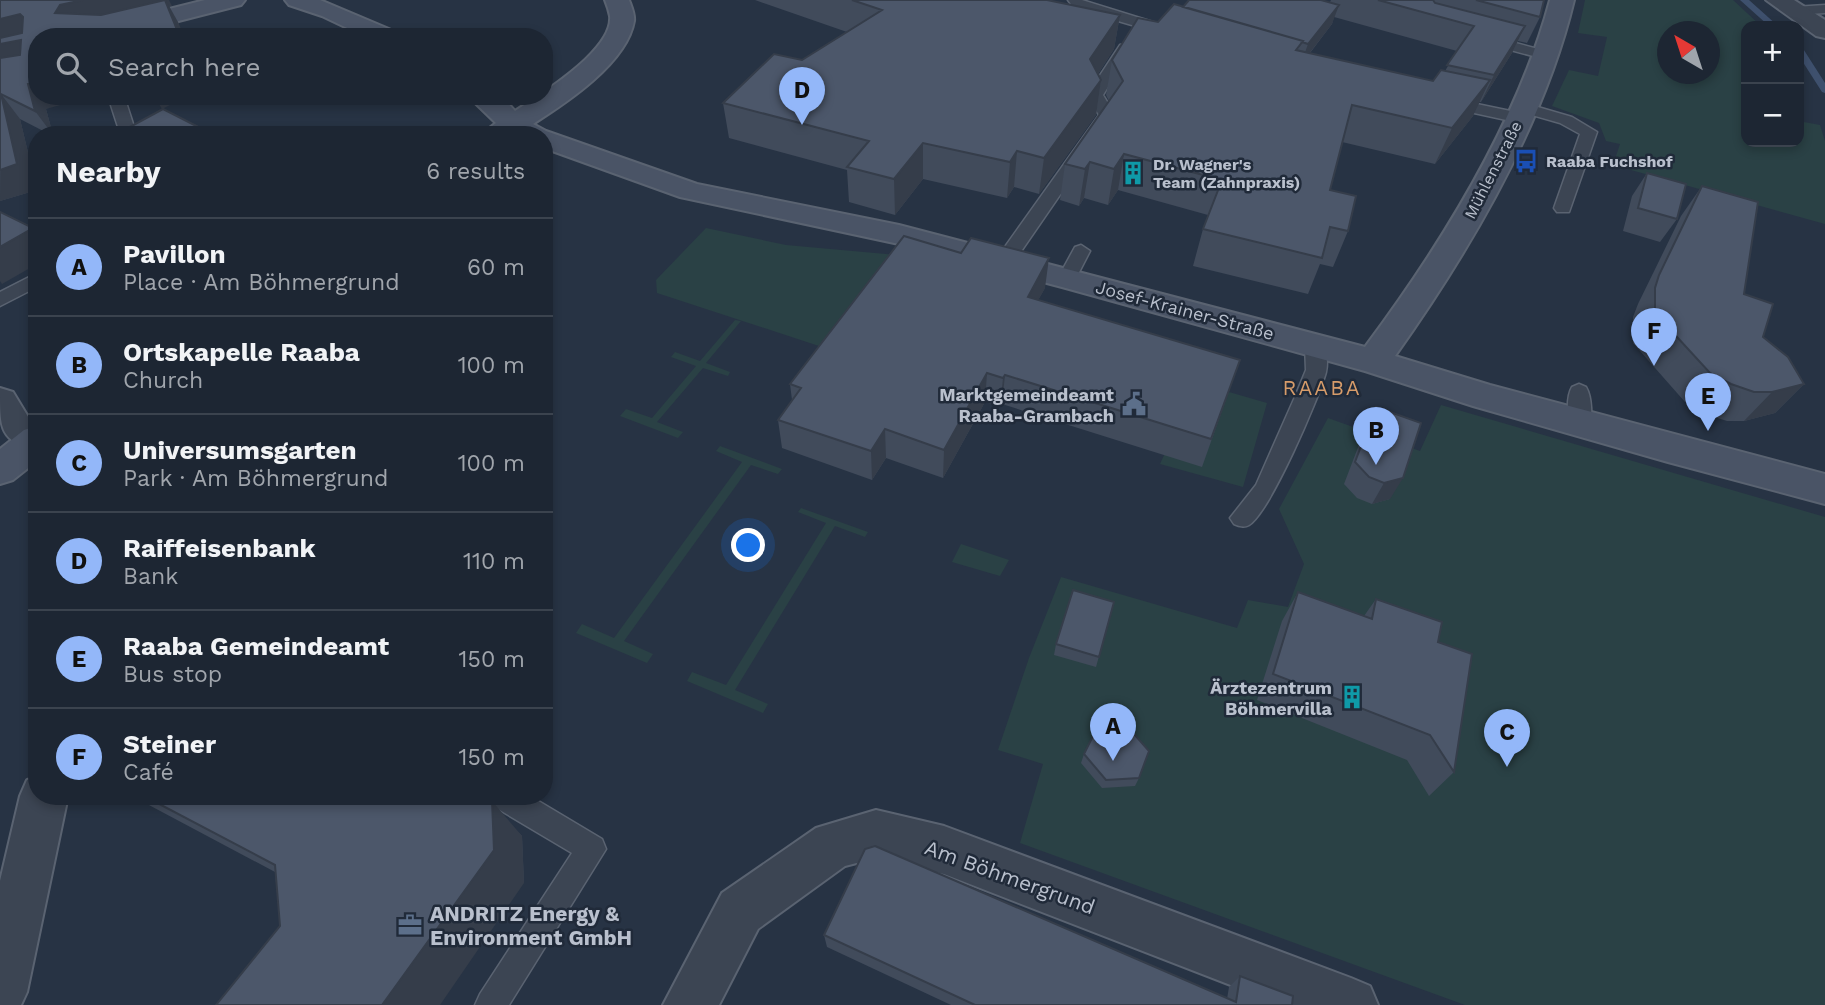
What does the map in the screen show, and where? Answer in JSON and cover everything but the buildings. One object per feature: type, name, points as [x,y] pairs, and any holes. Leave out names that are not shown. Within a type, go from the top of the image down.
[{"type":"main road","points":[[122,28],[233,0]]},
{"type":"main road","points":[[297,0],[367,28]]},
{"type":"main road","points":[[553,101],[610,49],[622,20],[617,0]]},
{"type":"main road","name":"Mühlenstraße","points":[[1373,360],[1399,327],[1481,200],[1522,113],[1555,28],[1562,0]]},
{"type":"main road","points":[[494,105],[510,126]]},
{"type":"main road","points":[[520,126],[547,105]]},
{"type":"main road","name":"Josef-Krainer-Straße","points":[[553,142],[690,191],[899,235],[1004,262],[1074,265],[1315,345],[1579,408],[1825,489]]},
{"type":"main road","points":[[0,470],[28,447]]},
{"type":"street","points":[[1786,5],[1825,32]]},
{"type":"street","points":[[0,401],[17,430],[28,435]]},
{"type":"street","points":[[0,992],[42,805]]},
{"type":"street","name":"Am Böhmergrund","points":[[690,1005],[740,911],[833,845],[876,834],[944,850],[1351,1005]]},
{"type":"lane","points":[[1075,0],[1079,5],[1181,36]]},
{"type":"lane","points":[[1786,5],[1825,9]]},
{"type":"lane","points":[[1471,35],[1544,55]]},
{"type":"lane","points":[[1004,262],[1107,115],[1095,95],[1125,48]]},
{"type":"lane","points":[[1426,98],[1566,120],[1589,132],[1563,208]]},
{"type":"lane","points":[[119,105],[126,126]]},
{"type":"lane","points":[[0,300],[28,284]]},
{"type":"lane","points":[[1242,518],[1265,490],[1304,399],[1316,370],[1315,345]]},
{"type":"lane","points":[[491,1005],[592,849],[518,805]]},
{"type":"green space","points":[[1585,0],[1733,0],[1756,21],[1741,21],[1741,147],[1804,147],[1804,122],[1820,125],[1825,141],[1825,224],[1613,165],[1620,144],[1606,141],[1599,123],[1552,106],[1569,70],[1598,76],[1607,37],[1578,33]]},
{"type":"green space","points":[[706,228],[786,245],[897,255],[822,347],[657,293],[656,280]]},
{"type":"green space","points":[[735,320],[741,321],[706,363],[730,372],[728,376],[703,368],[657,422],[683,432],[678,438],[620,416],[626,409],[652,418],[696,366],[671,357],[675,352],[700,361]]},
{"type":"green space","points":[[1229,392],[1267,403],[1243,487],[1160,464],[1165,453]]},
{"type":"green space","points":[[1441,405],[1825,517],[1825,1005],[1465,1005],[1020,843],[1043,764],[998,750],[1029,658],[1061,577],[1237,628],[1248,600],[1288,607],[1304,564],[1279,509],[1328,418],[1420,451]]},
{"type":"green space","points":[[720,446],[782,469],[778,474],[751,465],[624,641],[653,654],[647,663],[576,633],[582,624],[614,638],[742,462],[716,451]]},
{"type":"green space","points":[[801,508],[868,532],[865,537],[835,526],[735,690],[768,704],[763,713],[687,681],[692,672],[726,685],[826,523],[798,512]]},
{"type":"green space","points":[[961,544],[1009,560],[1000,576],[952,562]]},
{"type":"waterway","points":[[1744,0],[1768,21]]},
{"type":"waterway","points":[[1804,57],[1825,90]]},
{"type":"place","name":"Raiffeisenbank","points":[[802,125]]},
{"type":"place","name":"Raaba Fuchshof","points":[[1526,161]]},
{"type":"place","name":"Dr. Wagner's Team (Zahnpraxis)","points":[[1133,173]]},
{"type":"place","name":"Steiner","points":[[1654,366]]},
{"type":"place","name":"Marktgemeindeamt Raaba-Grambach","points":[[1134,404]]},
{"type":"place","name":"Raaba Gemeindeamt","points":[[1708,431]]},
{"type":"place","name":"Ortskapelle Raaba","points":[[1376,465]]},
{"type":"place","name":"Ärztezentrum Böhmervilla","points":[[1352,697]]},
{"type":"place","name":"Pavillon","points":[[1113,761]]},
{"type":"place","name":"Universumsgarten","points":[[1507,767]]},
{"type":"place","name":"ANDRITZ Energy & Environment GmbH","points":[[410,925]]},
{"type":"district","name":"RAABA","points":[[1322,387]]}]
